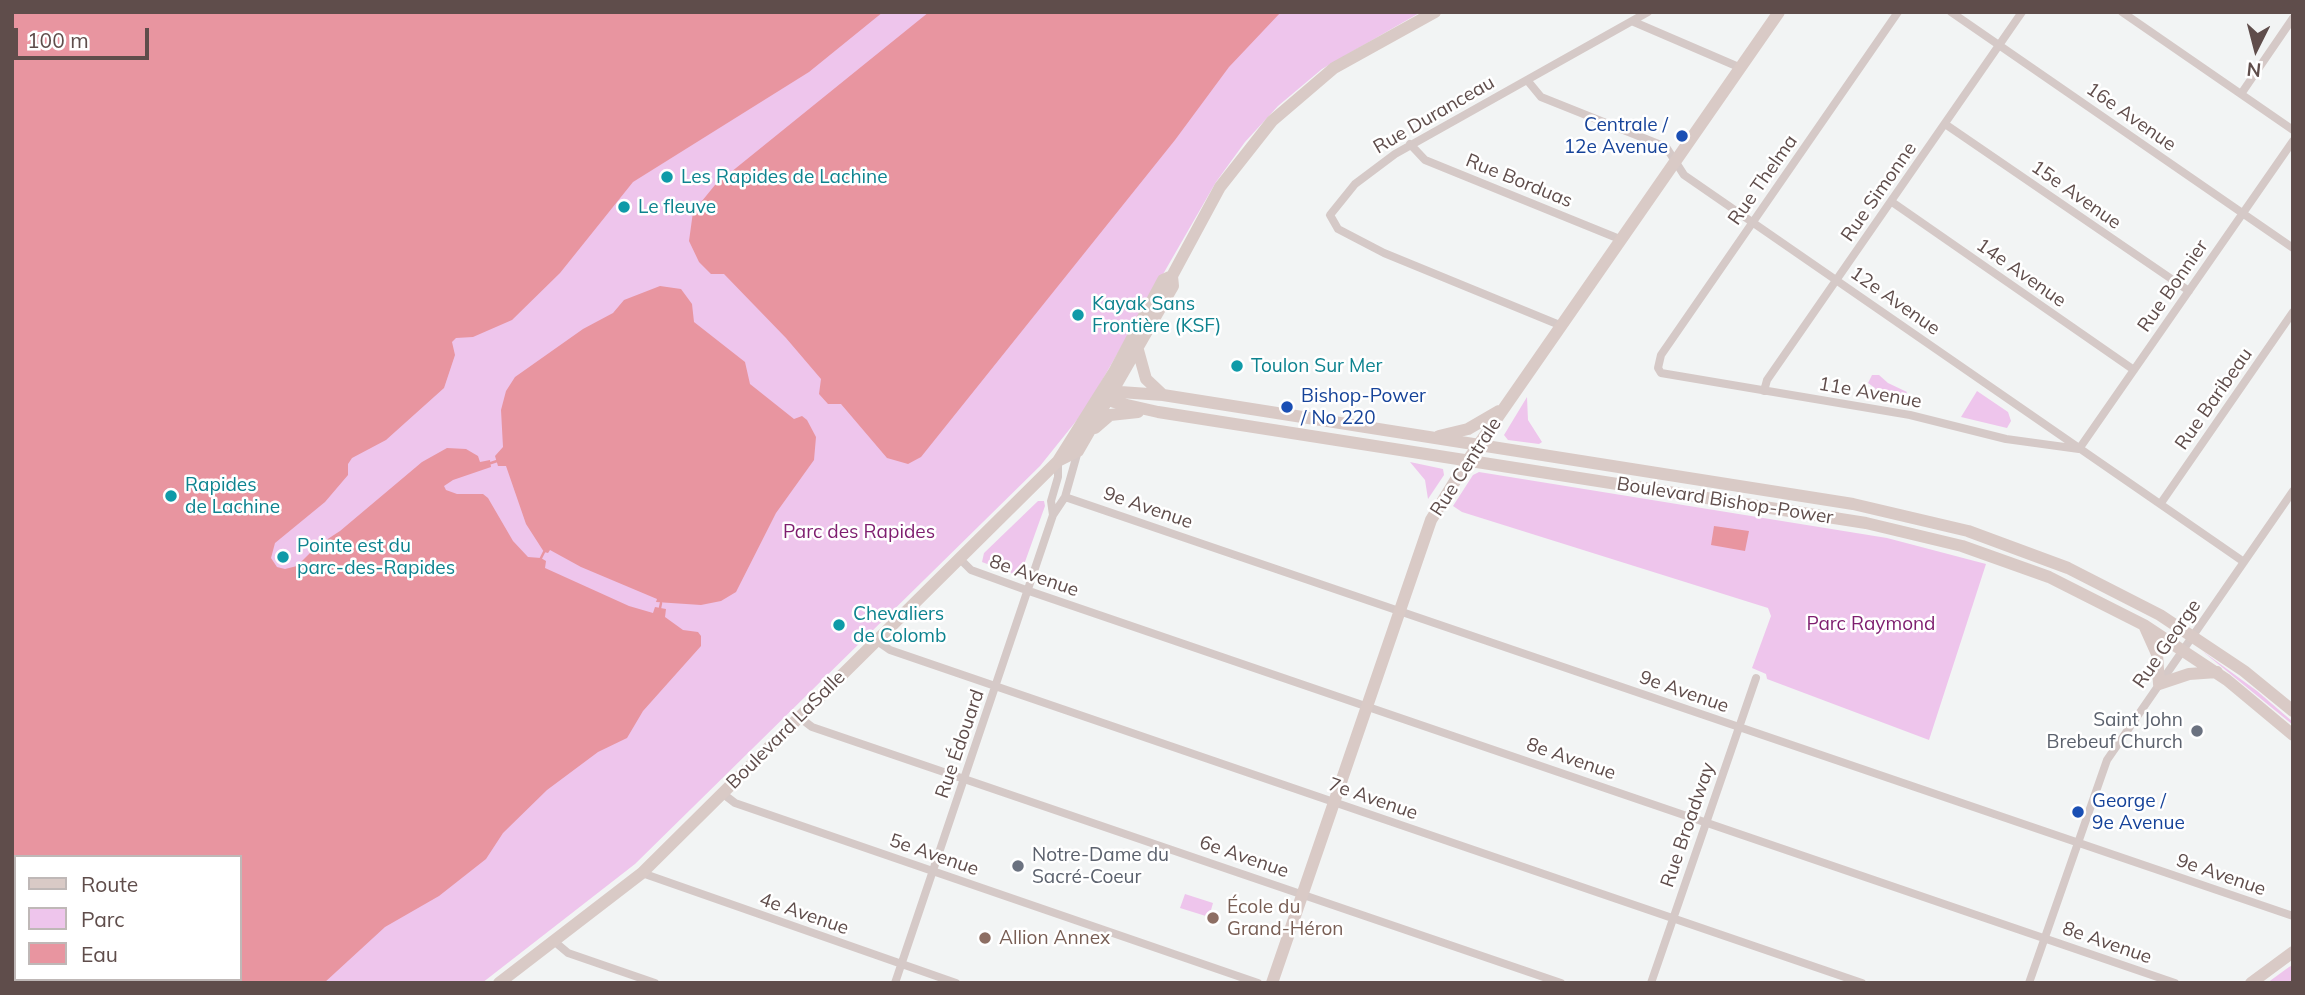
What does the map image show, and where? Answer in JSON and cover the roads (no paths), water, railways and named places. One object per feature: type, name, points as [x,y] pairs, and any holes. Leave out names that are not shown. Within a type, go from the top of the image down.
[{"type":"street","name":"Boulevard LaSalle","points":[[1058,461],[1078,451],[1163,281],[1172,276],[1220,187],[1272,121],[1334,68],[1435,12]]},
{"type":"street","name":"Rue Duranceau","points":[[1562,326],[1384,253],[1333,225],[1332,210],[1378,165],[1410,144],[1648,12]]},
{"type":"street","name":"Rue Centrale","points":[[1272,983],[1431,520],[1468,460],[1779,12]]},
{"type":"street","name":"Rue Thelma","points":[[1658,368],[1661,355],[1898,12]]},
{"type":"street","name":"16e Avenue","points":[[1951,12],[2293,248]]},
{"type":"street","name":"Rue Simonne","points":[[1764,391],[1767,380],[2022,12]]},
{"type":"street","points":[[2122,12],[2293,130]]},
{"type":"street","points":[[2241,94],[2293,18]]},
{"type":"street","points":[[1634,22],[1741,68]]},
{"type":"street","name":"12e Avenue","points":[[1527,80],[1538,95],[1666,148],[1677,160],[1684,175],[2244,562]]},
{"type":"street","name":"15e Avenue","points":[[1945,124],[2189,291]]},
{"type":"street","name":"Rue Bonnier","points":[[2080,449],[2293,141]]},
{"type":"street","name":"Rue Borduas","points":[[1410,144],[1425,160],[1622,240]]},
{"type":"street","name":"14e Avenue","points":[[1892,202],[2134,370]]},
{"type":"street","name":"Boulevard LaSalle","points":[[499,983],[642,873],[1058,461],[1138,350],[1173,286],[1172,276]]},
{"type":"street","name":"Rue Baribeau","points":[[2161,503],[2293,312]]},
{"type":"street","points":[[1138,350],[1146,379],[1163,395]]},
{"type":"street","name":"11e Avenue","points":[[1658,368],[1665,375],[1910,415],[2006,439],[2080,449]]},
{"type":"street","name":"Boulevard Bishop-Power","points":[[1106,391],[1163,395],[1853,504],[1940,523],[2004,542],[2068,568],[2192,635],[2244,671],[2293,711]]},
{"type":"street","name":"Boulevard Bishop-Power","points":[[1106,391],[1158,412],[1866,523],[1932,538],[2049,577],[2144,625],[2217,672],[2293,735]]},
{"type":"street","points":[[1427,437],[1468,429],[1508,405]]},
{"type":"street","points":[[1087,435],[1115,414],[1158,412]]},
{"type":"street","name":"Rue Édouard","points":[[895,983],[1053,515],[1065,497],[1078,451]]},
{"type":"street","name":"Rue Édouard","points":[[1053,515],[1051,501],[1058,477],[1058,461]]},
{"type":"street","name":"Rue George","points":[[2029,983],[2107,760],[2293,491]]},
{"type":"street","name":"9e Avenue","points":[[1065,497],[2293,916]]},
{"type":"street","name":"8e Avenue","points":[[960,559],[971,570],[1028,591],[2175,983]]},
{"type":"street","points":[[2144,625],[2157,654],[2159,684],[2189,674],[2217,672]]},
{"type":"street","name":"7e Avenue","points":[[877,641],[890,650],[1862,983]]},
{"type":"street","name":"Rue Broadway","points":[[1651,983],[1756,678]]},
{"type":"street","name":"6e Avenue","points":[[799,717],[810,726],[1561,983]]},
{"type":"street","name":"5e Avenue","points":[[722,793],[735,803],[1258,983]]},
{"type":"street","name":"4e Avenue","points":[[642,873],[957,983]]},
{"type":"street","points":[[555,942],[568,953],[655,983]]},
{"type":"street","points":[[2251,983],[2293,952]]},
{"type":"water","name":"Rapides de Lachine","points":[[12,12],[883,12],[809,72],[633,182],[560,273],[512,320],[473,337],[456,338],[452,342],[455,355],[444,388],[386,440],[352,458],[348,464],[348,475],[325,502],[275,543],[271,558],[277,567],[285,569],[297,566],[317,546],[340,531],[422,462],[447,448],[466,449],[478,456],[480,462],[490,460],[491,467],[453,480],[444,486],[446,490],[457,494],[483,494],[488,498],[513,541],[528,557],[541,558],[546,561],[545,568],[629,606],[653,613],[655,607],[666,609],[665,617],[683,630],[698,632],[701,636],[701,646],[643,711],[627,738],[598,752],[547,790],[503,833],[486,859],[439,896],[385,927],[324,983],[12,983]]},
{"type":"water","points":[[929,12],[1281,12],[1229,67],[1175,140],[921,457],[908,464],[887,458],[841,404],[828,404],[819,394],[821,379],[786,338],[724,274],[711,274],[699,262],[689,241],[693,212],[715,185]]},
{"type":"water","points":[[660,286],[681,289],[692,304],[694,322],[745,362],[750,384],[794,419],[802,416],[807,420],[816,437],[814,460],[776,513],[736,592],[721,601],[701,605],[656,602],[657,599],[581,567],[550,550],[548,553],[544,552],[526,524],[506,466],[498,466],[495,456],[503,447],[501,410],[506,391],[515,377],[583,329],[613,313],[624,300]]},
{"type":"water","points":[[1714,526],[1749,531],[1745,551],[1711,545]]},
{"type":"waterway","points":[[491,463],[497,461]]},
{"type":"waterway","points":[[541,558],[544,552]]},
{"type":"waterway","points":[[660,608],[661,603]]},
{"type":"place","name":"Centrale / 12e Avenue","points":[[1682,136]]},
{"type":"place","name":"Les Rapides de Lachine","points":[[667,177]]},
{"type":"place","name":"Le fleuve","points":[[624,207]]},
{"type":"place","name":"Kayak Sans Frontière (KSF)","points":[[1078,315]]},
{"type":"place","name":"Toulon Sur Mer","points":[[1237,366]]},
{"type":"place","name":"Bishop-Power / No 220","points":[[1287,407]]},
{"type":"place","name":"Rapides de Lachine","points":[[171,496]]},
{"type":"place","name":"Pointe est du parc-des-Rapides","points":[[283,557]]},
{"type":"place","name":"Chevaliers de Colomb","points":[[839,625]]},
{"type":"place","name":"Saint John Brebeuf Church","points":[[2197,731]]},
{"type":"place","name":"George / 9e Avenue","points":[[2078,812]]},
{"type":"place","name":"Notre-Dame du Sacré-Coeur","points":[[1018,866]]},
{"type":"place","name":"École du Grand-Héron","points":[[1213,918]]},
{"type":"place","name":"Allion Annex","points":[[985,938]]},
{"type":"park label","name":"Parc des Rapides","points":[[859,532]]},
{"type":"park label","name":"Parc Raymond","points":[[1871,624]]}]
